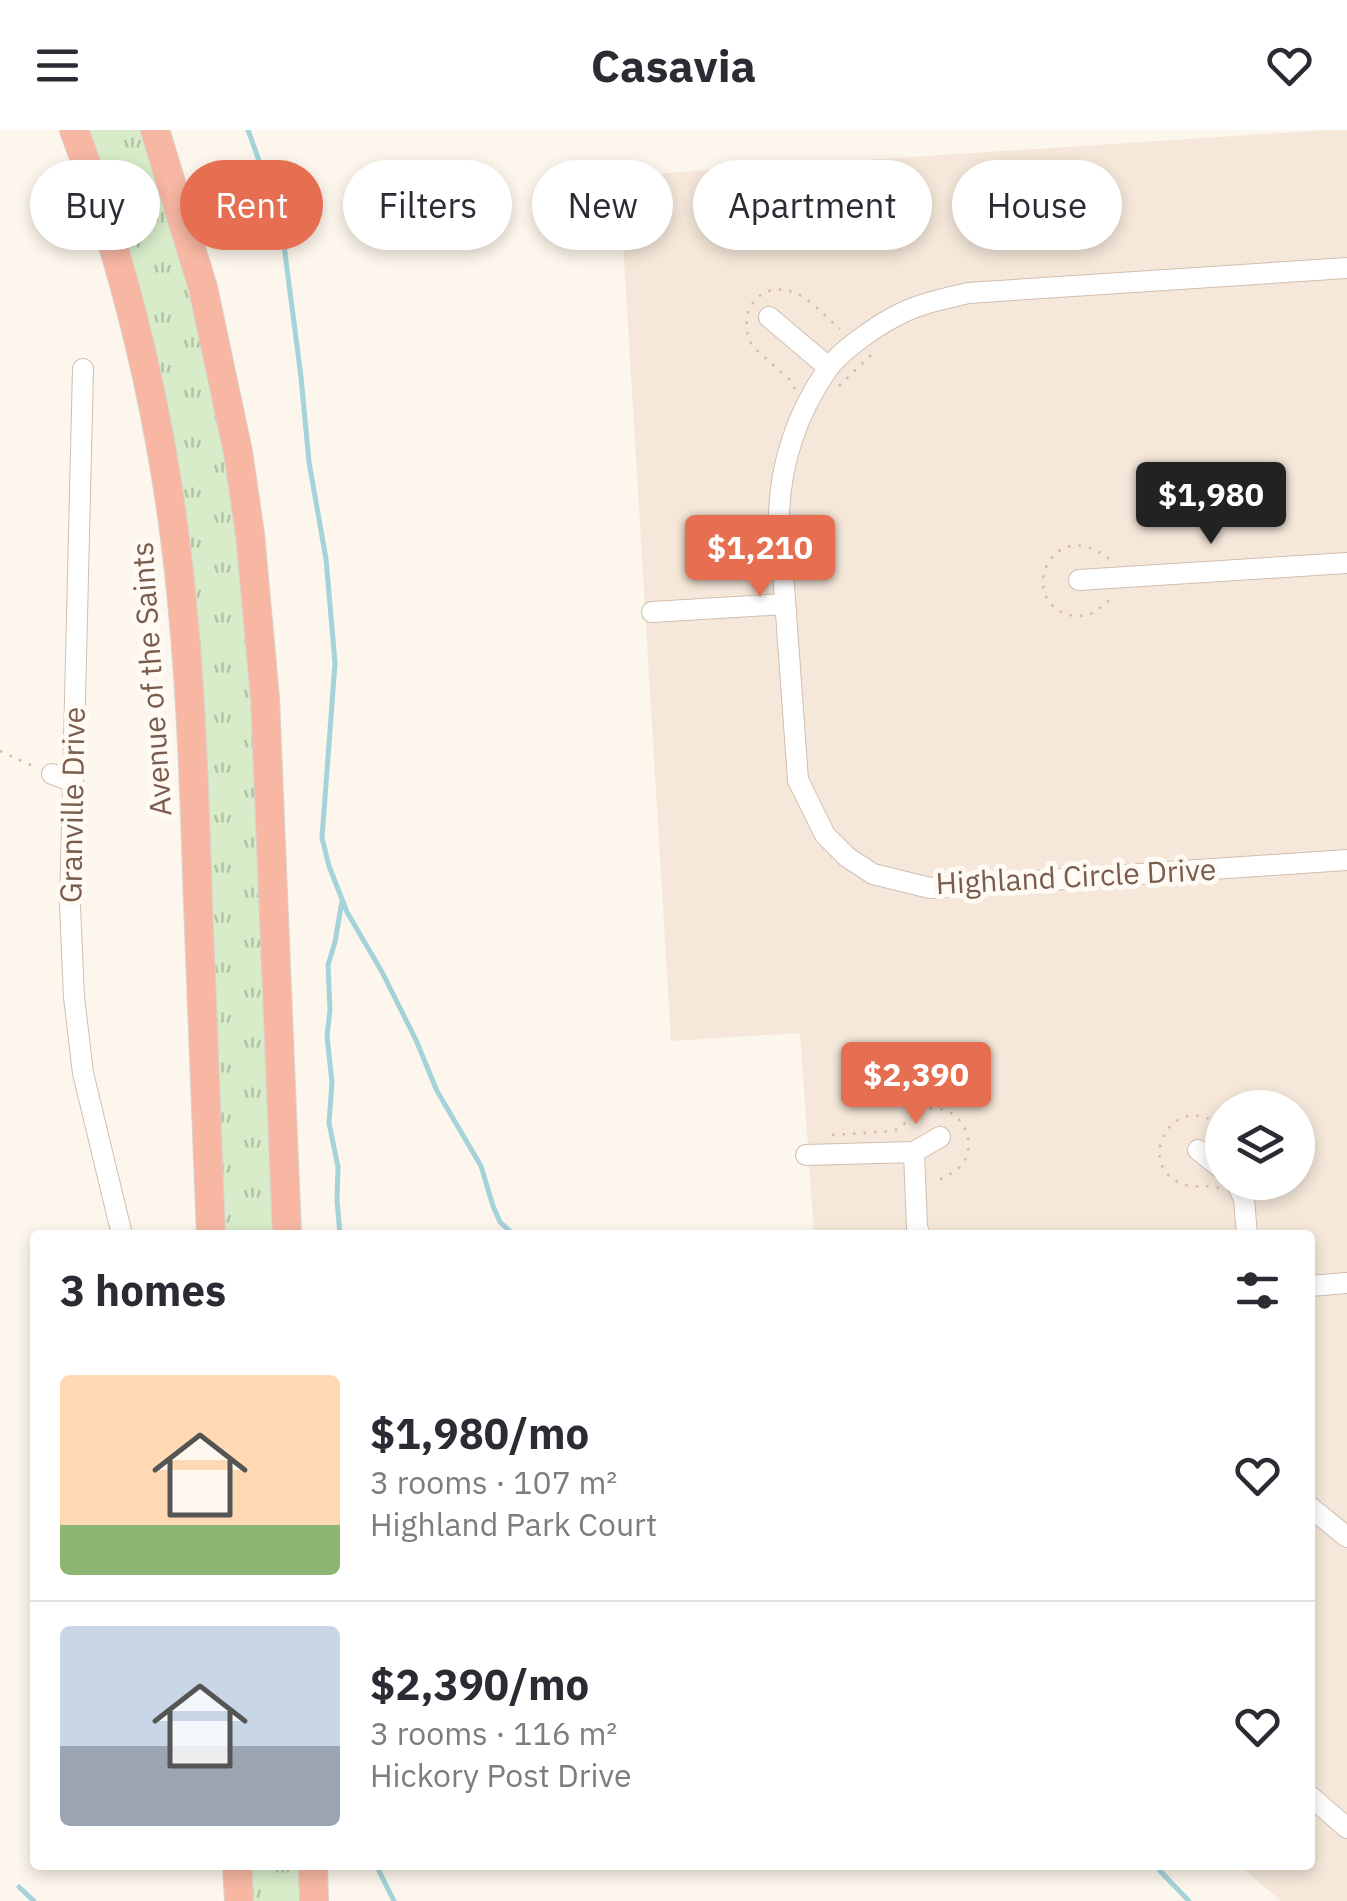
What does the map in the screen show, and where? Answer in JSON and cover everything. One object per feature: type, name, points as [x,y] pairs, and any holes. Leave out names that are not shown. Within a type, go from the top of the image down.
[{"type":"highway","name":"Avenue of the Saints","points":[[74,130],[103,214],[142,358],[175,538],[190,703],[210,1230]]},
{"type":"highway","points":[[155,130],[203,288],[238,452],[250,534],[265,698],[287,1230]]},
{"type":"highway","points":[[237,1870],[238,1901]]},
{"type":"highway","points":[[312,1870],[314,1901]]},
{"type":"street","name":"Highland Circle Drive","points":[[1347,268],[968,293],[893,317],[828,368],[797,424],[780,490],[779,516],[798,780],[825,835],[847,857],[873,874],[930,888],[1347,860]]},
{"type":"street","points":[[769,316],[828,368]]},
{"type":"street","name":"Granville Drive","points":[[83,369],[70,906],[74,997],[83,1073],[121,1230]]},
{"type":"street","points":[[1079,580],[1347,563]]},
{"type":"street","points":[[652,612],[785,604]]},
{"type":"street","points":[[48,773],[74,782]]},
{"type":"street","points":[[806,1155],[914,1152],[940,1136]]},
{"type":"street","points":[[1198,1150],[1205,1155]]},
{"type":"street","points":[[914,1152],[918,1230]]},
{"type":"street","points":[[1244,1200],[1247,1230]]},
{"type":"street","points":[[1315,1286],[1347,1283]]},
{"type":"street","points":[[1315,1512],[1347,1536]]},
{"type":"street","points":[[1315,1800],[1347,1828]]},
{"type":"path","points":[[794,400],[795,389],[790,380],[749,340],[746,317],[753,303],[767,292],[793,292],[847,332]]},
{"type":"path","points":[[834,392],[873,353]]},
{"type":"path","points":[[0,751],[48,773]]},
{"type":"shaded area","points":[[1347,130],[1347,1901],[1281,1901],[1245,1870],[1315,1870],[1315,1230],[814,1230],[800,1033],[671,1041],[623,250],[673,250],[673,172],[693,171],[693,250],[932,250],[932,160],[865,160]]},
{"type":"green space","points":[[86,130],[144,130],[153,160],[92,160]]},
{"type":"green space","points":[[160,181],[193,287],[229,452],[253,646],[277,1230],[223,1230],[199,682],[111,250],[160,250]]},
{"type":"green space","points":[[248,1870],[303,1870],[304,1901],[249,1901]]},
{"type":"waterway","points":[[248,130],[281,222],[309,462],[326,559],[335,663],[322,838],[347,912],[382,972],[437,1091],[481,1166],[493,1206],[509,1230]]},
{"type":"waterway","points":[[340,1230],[338,1167],[329,1123],[332,1082],[327,1036],[328,965],[342,901]]},
{"type":"waterway","points":[[378,1870],[394,1901]]},
{"type":"waterway","points":[[1160,1870],[1189,1901]]},
{"type":"waterway","points":[[19,1887],[34,1901]]}]
